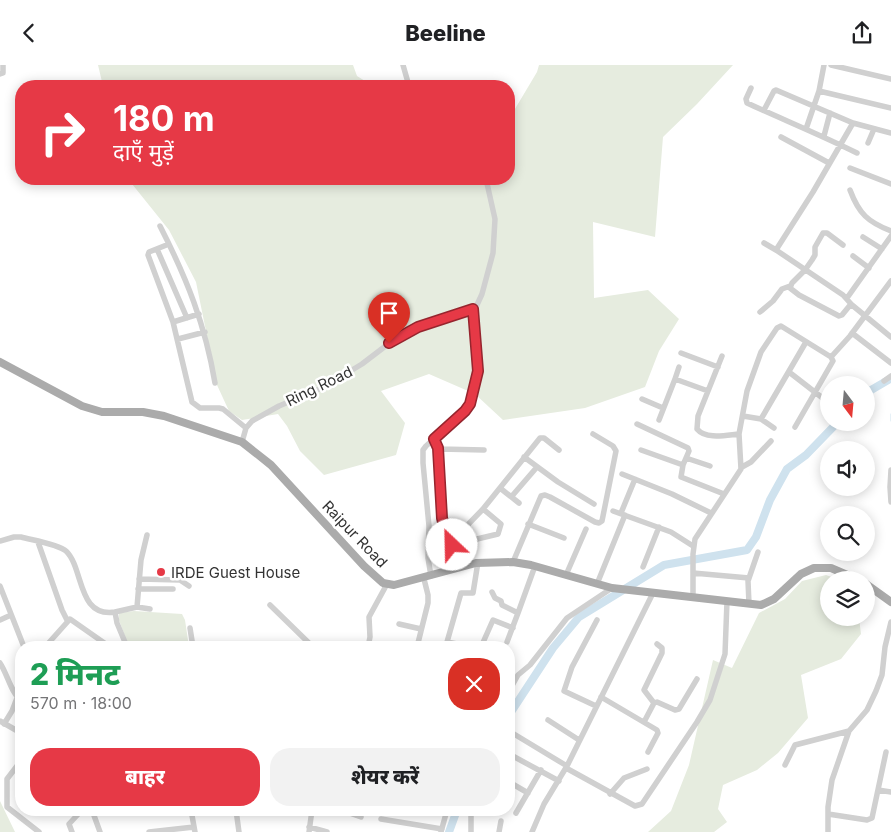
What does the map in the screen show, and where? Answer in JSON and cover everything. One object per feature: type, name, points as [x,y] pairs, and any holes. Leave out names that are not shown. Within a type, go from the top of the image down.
[{"type":"main road","name":"Raipur Road","points":[[0,362],[92,410],[102,412],[143,412],[164,416],[242,442],[272,465],[364,566],[378,579],[387,584],[400,584],[457,567],[478,563],[513,562],[535,566],[613,588],[761,605],[769,602],[801,574],[814,568],[831,568],[838,571]]},
{"type":"main road","points":[[875,590],[891,602]]},
{"type":"street","points":[[0,74],[3,73],[3,65]]},
{"type":"street","points":[[403,65],[408,80]]},
{"type":"street","points":[[806,129],[819,91],[824,65]]},
{"type":"street","points":[[832,65],[891,79]]},
{"type":"street","points":[[751,89],[746,102],[858,153]]},
{"type":"street","points":[[764,110],[775,90],[853,123],[891,133]]},
{"type":"street","points":[[819,91],[891,108]]},
{"type":"street","points":[[824,136],[830,113]]},
{"type":"street","points":[[776,250],[813,192],[839,144],[853,123]]},
{"type":"street","points":[[868,143],[874,129]]},
{"type":"street","points":[[781,137],[830,163]]},
{"type":"street","points":[[850,168],[891,183]]},
{"type":"street","points":[[418,641],[428,595],[427,577],[430,526],[423,455],[424,448],[465,411],[470,404],[478,371],[473,309],[479,302],[482,294],[492,253],[495,219],[487,185]]},
{"type":"street","points":[[850,190],[867,219],[891,231]]},
{"type":"street","points":[[160,226],[187,281],[200,314],[216,383]]},
{"type":"street","points":[[760,312],[773,301],[782,289],[790,286],[805,270],[815,255],[814,248],[823,233],[827,233],[843,245]]},
{"type":"street","points":[[790,286],[794,292],[839,316],[842,315],[869,268],[891,236]]},
{"type":"street","points":[[863,237],[882,249]]},
{"type":"street","points":[[764,243],[849,301],[891,337]]},
{"type":"street","points":[[169,244],[149,252],[148,255],[173,322],[194,405],[200,408],[223,409],[246,427],[242,442]]},
{"type":"street","points":[[157,249],[187,318]]},
{"type":"street","points":[[854,256],[869,268]]},
{"type":"street","points":[[830,357],[852,333],[891,281]]},
{"type":"street","name":"Ring Road","points":[[246,427],[269,411],[339,379],[400,335],[473,309]]},
{"type":"street","points":[[173,322],[200,314]]},
{"type":"street","points":[[742,467],[739,434],[747,391],[758,358],[779,326],[783,326],[830,357],[833,362],[795,427]]},
{"type":"street","points":[[178,339],[205,332]]},
{"type":"street","points":[[852,333],[891,363]]},
{"type":"street","points":[[761,419],[806,342]]},
{"type":"street","points":[[681,353],[718,367]]},
{"type":"street","points":[[722,356],[697,422],[698,431],[709,435],[739,434]]},
{"type":"street","points":[[658,420],[679,367]]},
{"type":"street","points":[[789,372],[820,395]]},
{"type":"street","points":[[884,381],[891,376]]},
{"type":"street","points":[[675,379],[708,391]]},
{"type":"street","points":[[642,399],[663,408]]},
{"type":"street","points":[[743,416],[761,419],[774,428]]},
{"type":"street","points":[[637,424],[686,447],[689,451],[683,465],[681,477],[724,494]]},
{"type":"street","points":[[513,562],[538,499],[543,495],[591,521],[597,523],[602,521],[616,450],[613,446],[593,434]]},
{"type":"street","points":[[452,543],[483,509],[542,437],[559,450]]},
{"type":"street","points":[[434,439],[438,448],[442,518],[452,543],[457,567]]},
{"type":"street","points":[[693,597],[692,554],[697,534],[742,467],[751,462],[771,441]]},
{"type":"street","points":[[438,448],[484,451]]},
{"type":"street","points":[[641,449],[683,465]]},
{"type":"street","points":[[524,457],[594,504]]},
{"type":"street","points":[[686,458],[710,465]]},
{"type":"street","points":[[512,496],[537,467]]},
{"type":"street","points":[[891,470],[891,502]]},
{"type":"street","points":[[622,474],[672,494],[712,513]]},
{"type":"street","points":[[597,584],[635,479]]},
{"type":"street","points":[[500,487],[519,503]]},
{"type":"street","points":[[452,543],[494,536],[498,533],[501,526],[500,523],[483,509]]},
{"type":"street","points":[[613,511],[676,534],[693,546]]},
{"type":"street","points":[[528,524],[564,538]]},
{"type":"street","points":[[643,567],[659,527]]},
{"type":"street","points":[[566,575],[586,529]]},
{"type":"street","points":[[137,607],[146,535]]},
{"type":"street","points":[[0,541],[17,537],[65,551],[89,601],[118,623]]},
{"type":"street","points":[[38,542],[67,620]]},
{"type":"street","points":[[749,604],[749,578],[758,552]]},
{"type":"street","points":[[447,641],[461,593],[473,593],[478,563]]},
{"type":"street","points":[[507,641],[535,566]]},
{"type":"street","points":[[693,570],[749,578]]},
{"type":"street","points":[[139,579],[180,579],[189,586]]},
{"type":"street","points":[[369,641],[369,617],[387,584]]},
{"type":"street","points":[[0,586],[1,593],[22,641]]},
{"type":"street","points":[[515,680],[518,675],[530,665],[567,618],[613,588]]},
{"type":"street","points":[[138,589],[172,589]]},
{"type":"street","points":[[492,592],[495,599],[501,601],[502,605],[518,613]]},
{"type":"street","points":[[532,832],[544,804],[559,781],[653,593]]},
{"type":"street","points":[[515,735],[610,794],[635,806],[642,804],[697,723],[710,700],[723,661],[727,601]]},
{"type":"street","points":[[270,605],[307,641]]},
{"type":"street","points":[[105,613],[137,607],[150,609]]},
{"type":"street","points":[[115,612],[125,641]]},
{"type":"street","points":[[0,619],[11,615]]},
{"type":"street","points":[[50,641],[67,620]]},
{"type":"street","points":[[67,620],[73,620],[102,641]]},
{"type":"street","points":[[484,641],[493,620],[513,628]]},
{"type":"street","points":[[596,706],[564,691],[572,667],[598,620]]},
{"type":"street","points":[[828,832],[828,798],[832,779],[850,731],[867,710],[876,691],[882,675],[885,647],[891,622]]},
{"type":"street","points":[[399,624],[421,629]]},
{"type":"street","points":[[190,628],[192,641]]},
{"type":"street","points":[[654,703],[644,690],[662,653],[662,649],[657,644]]},
{"type":"street","points":[[0,663],[15,691]]},
{"type":"street","points":[[654,703],[657,702],[678,710],[697,679]]},
{"type":"street","points":[[601,697],[658,732],[648,752]]},
{"type":"street","points":[[644,722],[654,703]]},
{"type":"street","points":[[15,706],[2,723],[15,730]]},
{"type":"street","points":[[548,720],[579,740]]},
{"type":"street","points":[[785,765],[795,745],[850,731]]},
{"type":"street","points":[[828,814],[871,819],[886,751]]},
{"type":"street","points":[[515,756],[559,781]]},
{"type":"street","points":[[15,769],[7,779],[7,807],[15,813]]},
{"type":"street","points":[[610,794],[624,778],[646,769]]},
{"type":"street","points":[[516,813],[541,770]]},
{"type":"street","points":[[515,785],[528,793]]},
{"type":"street","points":[[878,790],[891,793]]},
{"type":"street","points":[[19,816],[40,832]]},
{"type":"street","points":[[72,832],[69,824],[78,816]]},
{"type":"street","points":[[94,816],[100,832]]},
{"type":"street","points":[[149,832],[195,829],[192,816]]},
{"type":"street","points":[[237,816],[239,832]]},
{"type":"street","points":[[311,816],[309,829],[327,832]]},
{"type":"street","points":[[381,819],[441,831],[445,816]]},
{"type":"street","points":[[470,832],[471,816]]},
{"type":"street","points":[[498,832],[502,821]]},
{"type":"shaded area","points":[[98,65],[353,65],[357,76],[363,80],[102,80]]},
{"type":"shaded area","points":[[539,65],[733,65],[663,137],[655,237],[593,222],[594,298],[648,290],[679,319],[659,351],[645,387],[585,408],[503,420],[475,394],[429,374],[381,391],[405,423],[396,455],[324,475],[300,451],[287,426],[278,414],[242,420],[229,411],[217,385],[196,282],[169,230],[133,185],[515,185],[515,109],[537,72]]},
{"type":"shaded area","points":[[820,576],[820,626],[860,626],[861,634],[841,659],[801,675],[808,718],[778,753],[757,770],[723,785],[718,809],[727,822],[714,832],[648,832],[671,811],[689,765],[713,660],[732,668],[759,613],[785,599],[802,581]]},
{"type":"shaded area","points":[[134,611],[182,614],[185,620],[188,641],[127,641],[119,620],[119,613]]},
{"type":"shaded area","points":[[0,801],[15,832],[0,832]]},
{"type":"waterway","points":[[875,388],[890,379]]},
{"type":"waterway","points":[[891,414],[891,421]]},
{"type":"waterway","points":[[515,706],[553,648],[579,617],[664,565],[747,550],[756,537],[770,500],[787,469],[806,455],[829,431]]},
{"type":"waterway","points":[[449,832],[455,816]]},
{"type":"place","name":"IRDE Guest House","points":[[161,572]]},
{"type":"route","points":[[389,343],[400,335],[418,327],[473,309],[478,371],[470,404],[465,411],[434,439],[438,448],[442,522],[452,545]]}]
